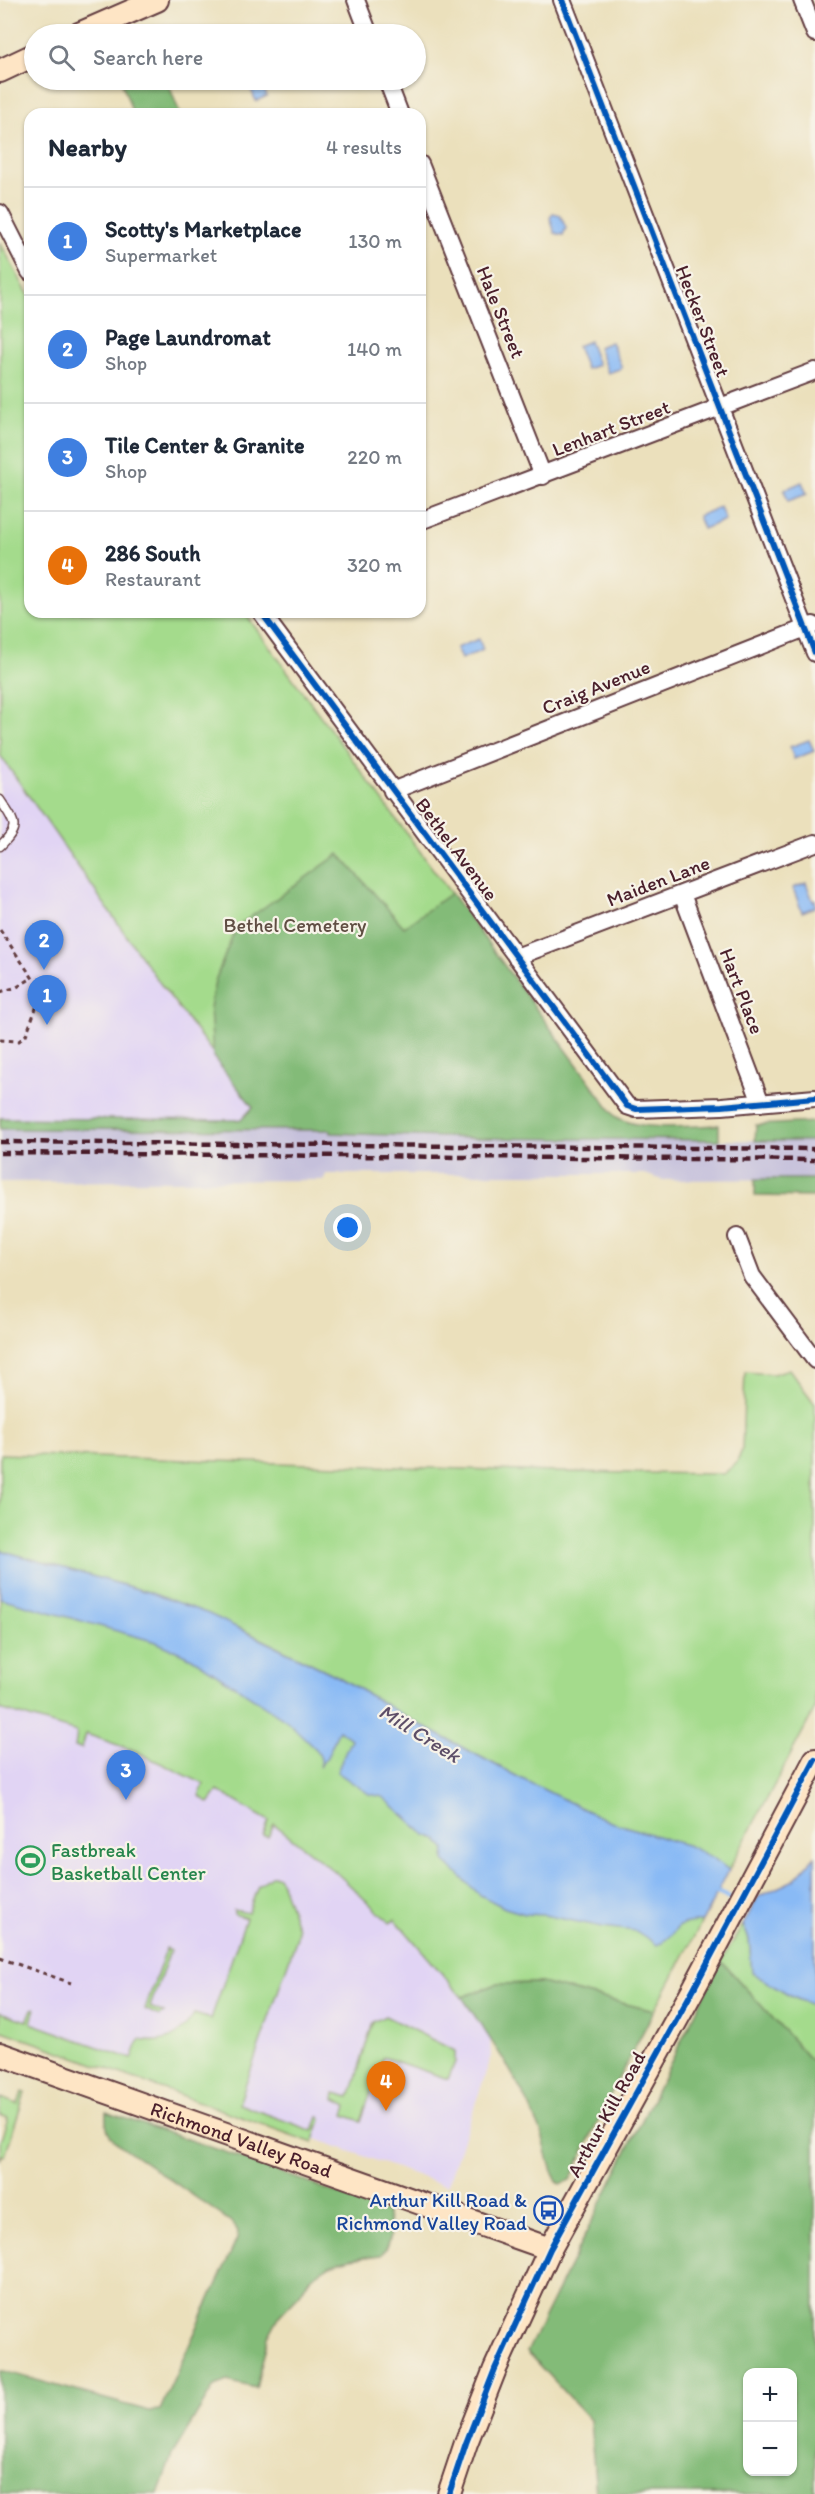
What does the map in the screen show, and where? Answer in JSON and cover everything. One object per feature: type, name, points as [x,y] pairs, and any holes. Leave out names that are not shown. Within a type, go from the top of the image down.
[{"type":"street","points":[[102,24],[157,0]]},
{"type":"street","points":[[356,0],[365,24]]},
{"type":"street","name":"Hecker Street","points":[[562,0],[719,409],[810,626],[815,653]]},
{"type":"street","points":[[802,0],[815,33]]},
{"type":"street","points":[[0,71],[24,60]]},
{"type":"street","points":[[391,90],[398,108]]},
{"type":"street","name":"Hale Street","points":[[426,179],[543,476]]},
{"type":"street","points":[[0,213],[24,260]]},
{"type":"street","name":"Lenhart Street","points":[[426,519],[815,371]]},
{"type":"street","name":"Bethel Avenue","points":[[265,618],[627,1106],[636,1109],[761,1103]]},
{"type":"street","name":"Craig Avenue","points":[[392,790],[810,626]]},
{"type":"street","name":"Maiden Lane","points":[[516,957],[815,843]]},
{"type":"street","name":"Hart Place","points":[[682,894],[761,1103]]},
{"type":"street","points":[[761,1103],[815,1098]]},
{"type":"street","points":[[737,1237],[752,1276],[815,1360]]},
{"type":"street","name":"Arthur Kill Road","points":[[449,2494],[495,2369],[550,2249],[694,1988],[815,1760]]},
{"type":"street","name":"Richmond Valley Road","points":[[0,2054],[550,2249]]},
{"type":"lane","points":[[0,801],[13,819],[15,828],[13,834],[0,846]]},
{"type":"path","points":[[0,930],[40,989],[41,999],[26,1035],[19,1041],[0,1040]]},
{"type":"path","points":[[0,992],[17,987],[32,978]]},
{"type":"path","points":[[0,1959],[71,1983]]},
{"type":"shaded area","points":[[0,755],[166,993],[254,1107],[241,1120],[0,1118]]},
{"type":"shaded area","points":[[0,1129],[331,1130],[332,1133],[471,1138],[815,1141],[815,1179],[662,1180],[645,1174],[326,1174],[324,1180],[0,1182]]},
{"type":"shaded area","points":[[0,1703],[99,1731],[289,1824],[394,1918],[462,1997],[490,2038],[491,2058],[447,2186],[316,2139],[313,2143],[0,2030]]},
{"type":"green space","points":[[125,90],[171,90],[178,108],[131,108]]},
{"type":"green space","name":"Bethel Cemetery","points":[[0,242],[24,287],[24,618],[248,618],[602,1099],[254,1107],[156,978],[0,755]]},
{"type":"green space","points":[[339,854],[404,927],[451,893],[615,1116],[625,1121],[651,1126],[719,1125],[719,1140],[471,1138],[331,1133],[331,1130],[0,1129],[0,1118],[241,1120],[253,1107],[213,1057],[210,1008],[215,981],[232,937],[242,923]]},
{"type":"green space","points":[[815,1122],[815,1141],[755,1141],[756,1125]]},
{"type":"green space","points":[[755,1179],[815,1179],[815,1197],[755,1196]]},
{"type":"green space","points":[[789,1369],[815,1404],[815,1709],[724,1879],[569,1814],[520,1778],[411,1720],[337,1676],[241,1629],[148,1592],[0,1550],[0,1454],[554,1472],[724,1474],[737,1462],[742,1450],[745,1372],[773,1374]]},
{"type":"green space","points":[[0,1587],[137,1625],[311,1711],[347,1735],[391,1770],[710,1907],[654,2011],[541,1983],[497,1984],[462,1997],[395,1919],[390,1923],[340,1876],[274,1824],[268,1837],[263,1836],[269,1821],[218,1791],[209,1803],[199,1796],[204,1784],[135,1751],[86,1734],[82,1748],[75,1747],[77,1732],[0,1709]]},
{"type":"green space","points":[[271,1876],[277,1876],[281,1881],[298,1929],[297,1937],[239,2104],[313,2131],[320,2117],[313,2143],[0,2030],[0,2012],[27,2021],[32,2009],[35,2008],[31,2023],[132,2059],[139,2040],[156,2041],[171,2038],[184,2028],[194,2014],[211,2019],[246,1918],[234,1914],[234,1910],[248,1913],[258,1886]]},
{"type":"green space","points":[[743,1925],[749,1939],[753,1973],[790,1996],[815,2006],[815,2065],[721,1961]]},
{"type":"green space","points":[[166,1949],[170,1951],[150,2007],[164,2013],[159,2016],[145,2009]]},
{"type":"green space","points":[[721,1961],[815,2065],[815,2494],[596,2494],[590,2420],[527,2352]]},
{"type":"green space","points":[[541,1983],[654,2011],[613,2089],[570,2180],[561,2184],[554,2175],[540,2129],[523,2094],[462,1997],[497,1984]]},
{"type":"green space","points":[[385,2016],[455,2051],[455,2062],[448,2079],[383,2057],[361,2121],[344,2115],[347,2106],[334,2099],[335,2093],[350,2097],[373,2022]]},
{"type":"green space","points":[[22,2092],[25,2093],[5,2156],[2,2155],[0,2159],[0,2142],[8,2118],[0,2115],[0,2098],[18,2104]]},
{"type":"green space","points":[[106,2112],[234,2155],[387,2212],[390,2240],[381,2255],[350,2259],[330,2265],[309,2279],[300,2294],[280,2315],[268,2337],[256,2388],[227,2381],[214,2386],[172,2455],[158,2494],[0,2494],[0,2370],[149,2411],[160,2410],[237,2239],[238,2231],[231,2222],[116,2142],[107,2129]]},
{"type":"water","points":[[251,90],[264,90],[267,96],[256,101]]},
{"type":"water","points":[[553,213],[560,215],[566,228],[563,235],[555,233],[550,218]]},
{"type":"water","points":[[589,341],[598,365],[586,369],[577,346]]},
{"type":"water","points":[[611,342],[622,368],[608,373],[598,347]]},
{"type":"water","points":[[802,482],[807,494],[788,501],[784,490]]},
{"type":"water","points":[[720,507],[725,520],[703,529],[698,516]]},
{"type":"water","points":[[479,639],[483,650],[461,659],[456,648]]},
{"type":"water","points":[[809,740],[814,751],[794,759],[790,747]]},
{"type":"water","points":[[806,883],[813,901],[815,900],[815,907],[802,912],[793,888]]},
{"type":"water","points":[[0,1550],[148,1592],[209,1614],[337,1676],[411,1720],[520,1778],[608,1821],[689,1846],[713,1858],[729,1870],[702,1922],[680,1926],[657,1945],[636,1931],[544,1915],[525,1914],[505,1908],[480,1895],[444,1861],[445,1849],[437,1839],[426,1835],[383,1797],[369,1794],[337,1772],[351,1739],[339,1730],[327,1757],[319,1767],[321,1759],[317,1750],[286,1720],[192,1658],[156,1642],[0,1598]]},
{"type":"water","points":[[815,1856],[815,2006],[790,1996],[752,1973],[749,1939],[743,1925],[758,1897],[794,1880]]},
{"type":"waterway","name":"Mill Creek","points":[[713,1891],[735,1900]]},
{"type":"railway","points":[[0,1142],[815,1149]]},
{"type":"railway","points":[[0,1153],[815,1160]]},
{"type":"cycle path","points":[[562,0],[815,653]]},
{"type":"cycle path","points":[[265,618],[627,1106],[636,1109],[722,1106],[815,1098]]},
{"type":"cycle path","points":[[449,2494],[495,2369],[550,2249],[694,1988],[815,1760]]},
{"type":"place","name":"Page Laundromat","points":[[44,970]]},
{"type":"place","name":"Scotty's Marketplace","points":[[47,1025]]},
{"type":"place","name":"Tile Center & Granite","points":[[126,1800]]},
{"type":"place","name":"Fastbreak Basketball Center","points":[[30,1861]]},
{"type":"place","name":"286 South","points":[[386,2111]]},
{"type":"place","name":"Arthur Kill Road & Richmond Valley Road","points":[[548,2211]]}]
